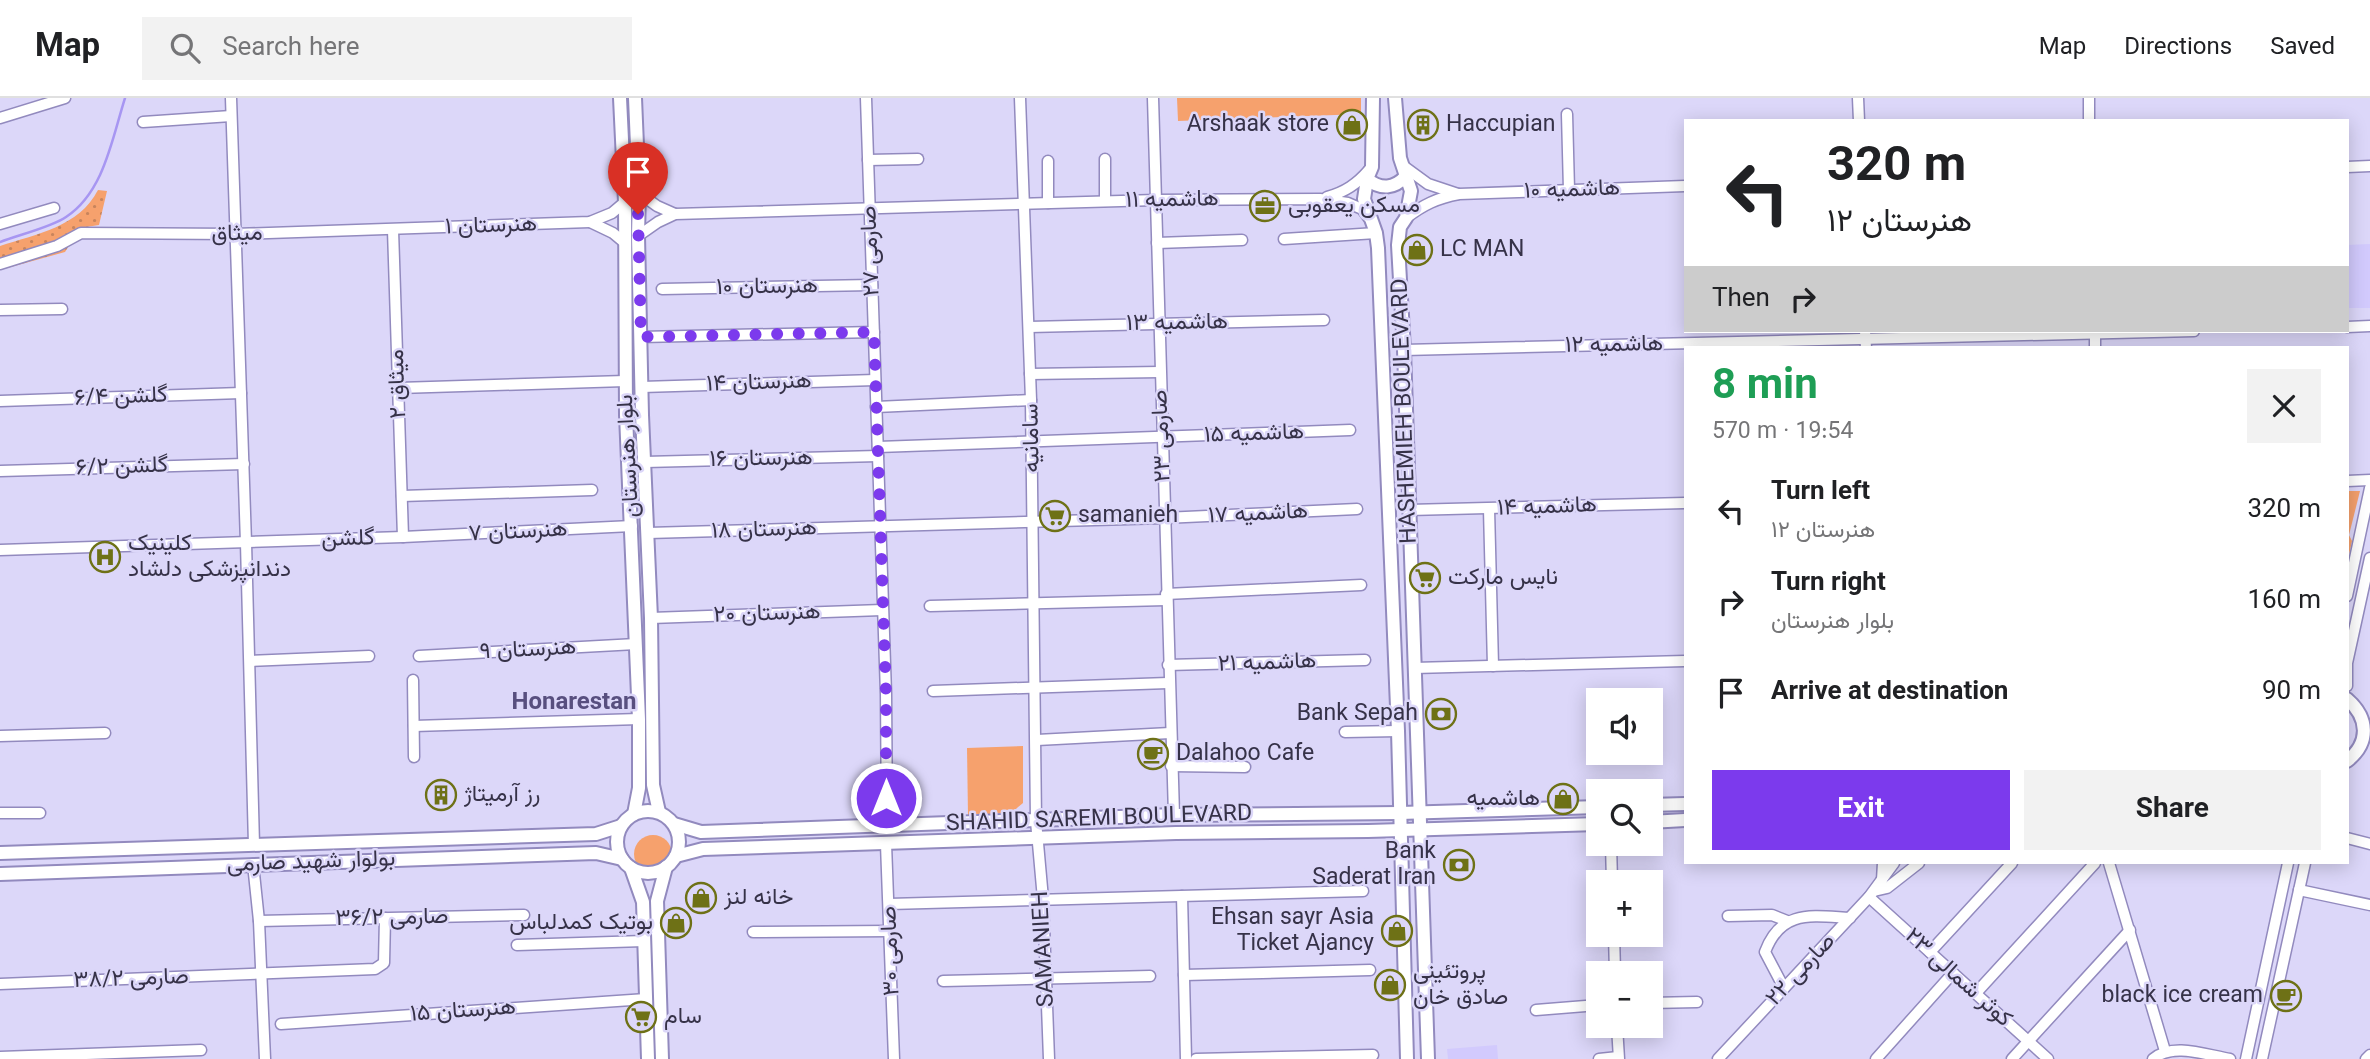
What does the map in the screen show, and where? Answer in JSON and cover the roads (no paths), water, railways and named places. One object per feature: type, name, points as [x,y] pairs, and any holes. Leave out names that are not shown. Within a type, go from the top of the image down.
[{"type":"main road","name":"بلوار هنرستان","points":[[620,98],[625,202],[626,415],[639,719],[639,788],[634,814]]},
{"type":"main road","name":"بلوار هنرستان","points":[[635,98],[642,415],[651,618],[653,785],[659,812]]},
{"type":"main road","name":"HASHEMIEH BOULEVARD","points":[[1373,98],[1370,172],[1364,199],[1376,233],[1382,319],[1400,830]]},
{"type":"main road","name":"HASHEMIEH BOULEVARD","points":[[1395,98],[1396,132],[1411,191],[1406,218],[1400,227],[1398,245],[1420,830]]},
{"type":"main road","points":[[621,124],[637,124]]},
{"type":"main road","points":[[1370,172],[1374,184],[1383,187],[1400,183],[1404,170]]},
{"type":"main road","points":[[626,415],[642,415]]},
{"type":"main road","points":[[1387,455],[1407,455]]},
{"type":"main road","points":[[2349,701],[2366,719],[2365,749],[2349,760]]},
{"type":"main road","points":[[1663,805],[1684,804]]},
{"type":"main road","points":[[1420,812],[1586,807]]},
{"type":"main road","points":[[648,1059],[643,902],[617,843],[621,826],[634,814],[642,811],[659,812],[674,824],[679,840],[676,856],[666,867],[657,901],[662,1059]]},
{"type":"main road","name":"SHAHID SAREMI BOULEVARD","points":[[674,824],[701,832],[1174,815],[1420,812]]},
{"type":"main road","points":[[1663,821],[1684,820]]},
{"type":"main road","points":[[1428,1059],[1420,830],[1586,824]]},
{"type":"main road","name":"بولوار شهید صارمی","points":[[0,853],[596,834],[621,826]]},
{"type":"main road","points":[[1400,830],[1407,1059]]},
{"type":"main road","name":"SHAHID SAREMI BOULEVARD","points":[[676,856],[703,849],[1176,833],[1420,830]]},
{"type":"main road","points":[[106,849],[106,870]]},
{"type":"main road","name":"بولوار شهید صارمی","points":[[0,874],[596,853],[626,864]]},
{"type":"main road","points":[[626,864],[649,873],[666,867]]},
{"type":"street","points":[[0,118],[65,98]]},
{"type":"street","points":[[231,98],[247,542],[254,845]]},
{"type":"street","name":"صارمی ۲۷","points":[[866,98],[883,610],[887,825]]},
{"type":"street","name":"سامانیه","points":[[1020,98],[1032,442],[1036,821]]},
{"type":"street","name":"صارمی ۲۳","points":[[1153,98],[1168,682],[1174,815]]},
{"type":"street","points":[[1858,98],[1859,119]]},
{"type":"street","points":[[2089,98],[2090,119]]},
{"type":"street","points":[[1567,114],[1569,190]]},
{"type":"street","points":[[143,122],[231,116]]},
{"type":"street","points":[[868,160],[918,159]]},
{"type":"street","points":[[1105,159],[1105,201]]},
{"type":"street","points":[[1048,161],[1048,203]]},
{"type":"street","points":[[2349,167],[2370,166]]},
{"type":"street","points":[[1404,170],[1428,184],[1459,194]]},
{"type":"street","points":[[1320,199],[1340,194],[1370,172]]},
{"type":"street","name":"هاشمیه ۱۰","points":[[1459,194],[1684,186]]},
{"type":"street","points":[[639,192],[657,206],[675,214]]},
{"type":"street","points":[[1406,218],[1421,206],[1439,198],[1459,194]]},
{"type":"street","points":[[1320,199],[1348,203],[1362,209],[1371,219]]},
{"type":"street","name":"هاشمیه ۱۱","points":[[675,214],[1105,201],[1320,199]]},
{"type":"street","name":"هنرستان ۱","points":[[393,230],[590,222],[612,213],[625,202]]},
{"type":"street","points":[[0,224],[54,208]]},
{"type":"street","points":[[638,236],[675,214]]},
{"type":"street","points":[[590,222],[625,243]]},
{"type":"street","name":"میثاق","points":[[0,264],[57,246],[81,233],[236,234],[393,230]]},
{"type":"street","name":"میثاق ۲","points":[[393,230],[403,537]]},
{"type":"street","points":[[1284,239],[1376,233]]},
{"type":"street","points":[[1157,243],[1242,240]]},
{"type":"street","name":"هنرستان ۱۰","points":[[662,289],[872,285]]},
{"type":"street","points":[[0,310],[62,309]]},
{"type":"street","name":"هاشمیه ۱۳","points":[[1029,327],[1324,320]]},
{"type":"street","points":[[2349,327],[2370,326]]},
{"type":"street","points":[[641,337],[874,332]]},
{"type":"street","name":"هاشمیه ۱۲","points":[[1404,350],[2062,333]]},
{"type":"street","points":[[1030,374],[1160,372]]},
{"type":"street","name":"هنرستان ۱۴","points":[[642,387],[875,380]]},
{"type":"street","points":[[399,388],[625,381]]},
{"type":"street","name":"گلشن ۶/۴","points":[[0,401],[241,393]]},
{"type":"street","points":[[876,407],[1031,400]]},
{"type":"street","name":"هاشمیه ۱۵","points":[[1032,442],[1350,430]]},
{"type":"street","name":"هنرستان ۱۶","points":[[645,462],[1032,442]]},
{"type":"street","name":"گلشن ۶/۲","points":[[0,471],[244,464]]},
{"type":"street","points":[[2349,481],[2370,480]]},
{"type":"street","points":[[2349,587],[2370,488]]},
{"type":"street","points":[[402,496],[592,490]]},
{"type":"street","name":"هاشمیه ۱۴","points":[[1409,510],[1684,503]]},
{"type":"street","name":"هاشمیه ۱۷","points":[[1033,522],[1357,509]]},
{"type":"street","points":[[1489,509],[1493,666]]},
{"type":"street","name":"هنرستان ۱۸","points":[[648,533],[1033,522]]},
{"type":"street","name":"هنرستان ۷","points":[[403,537],[632,526]]},
{"type":"street","name":"گلشن","points":[[0,550],[403,537]]},
{"type":"street","points":[[2349,654],[2370,558]]},
{"type":"street","points":[[930,606],[1136,600],[1361,585]]},
{"type":"street","name":"هنرستان ۲۰","points":[[651,618],[883,610]]},
{"type":"street","name":"هنرستان ۹","points":[[419,656],[636,644]]},
{"type":"street","points":[[250,662],[369,656]]},
{"type":"street","name":"هاشمیه ۲۱","points":[[1168,665],[1365,660]]},
{"type":"street","points":[[1415,668],[1680,661]]},
{"type":"street","points":[[413,680],[414,757]]},
{"type":"street","points":[[933,691],[1168,682]]},
{"type":"street","points":[[414,726],[639,719]]},
{"type":"street","points":[[1345,732],[1398,731]]},
{"type":"street","points":[[0,736],[105,733]]},
{"type":"street","points":[[1037,740],[1170,733]]},
{"type":"street","points":[[1171,766],[1245,767]]},
{"type":"street","points":[[0,813],[40,813]]},
{"type":"street","name":"SAMANIEH","points":[[1036,821],[1049,1059]]},
{"type":"street","points":[[2349,839],[2370,844]]},
{"type":"street","name":"صارمی ۳۰","points":[[886,844],[894,1059]]},
{"type":"street","points":[[253,864],[260,921],[265,1059]]},
{"type":"street","points":[[1882,881],[1883,864]]},
{"type":"street","name":"صارمی ۲۲","points":[[1718,1059],[1850,918],[1893,864]]},
{"type":"street","points":[[1871,894],[1887,888],[1918,864]]},
{"type":"street","points":[[1930,952],[2011,864]]},
{"type":"street","points":[[1976,993],[2094,864]]},
{"type":"street","points":[[2109,864],[2165,1051]]},
{"type":"street","points":[[2246,1059],[2288,864]]},
{"type":"street","points":[[2262,1059],[2305,864]]},
{"type":"street","points":[[2299,890],[2370,905]]},
{"type":"street","points":[[889,904],[1363,891]]},
{"type":"street","name":"کوثر شمالی ۲۳","points":[[1871,894],[1930,952],[2048,1059]]},
{"type":"street","points":[[1182,896],[1186,1059]]},
{"type":"street","name":"صارمی ۳۶/۲","points":[[260,921],[524,915]]},
{"type":"street","points":[[1728,916],[1772,915],[1787,921]]},
{"type":"street","name":"صارمی ۳۸/۲","points":[[0,984],[376,969],[384,963],[385,918]]},
{"type":"street","points":[[1784,988],[1765,952],[1771,939],[1787,921],[1798,918],[1850,918]]},
{"type":"street","points":[[2012,1059],[2130,930]]},
{"type":"street","points":[[753,932],[890,931]]},
{"type":"street","points":[[517,945],[644,941]]},
{"type":"street","points":[[1184,975],[1370,970]]},
{"type":"street","points":[[1876,1059],[1953,973]]},
{"type":"street","points":[[943,981],[1150,976]]},
{"type":"street","name":"هنرستان ۱۵","points":[[281,1024],[646,999]]},
{"type":"street","points":[[1663,1003],[1697,1002]]},
{"type":"street","points":[[1536,1010],[1586,1006]]},
{"type":"street","points":[[1599,1059],[1619,1058],[1618,1038]]},
{"type":"street","points":[[0,1057],[201,1049]]},
{"type":"street","points":[[2152,1059],[2165,1051],[2177,1050],[2230,1059]]},
{"type":"street","points":[[1196,1059],[1373,1055]]},
{"type":"waterway","points":[[0,242],[52,224],[79,206],[89,194],[105,164],[125,98]]},
{"type":"place","name":"Arshaak store","points":[[1352,125]]},
{"type":"place","name":"Haccupian","points":[[1423,125]]},
{"type":"place","name":"مسکن یعقوبی","points":[[1265,206]]},
{"type":"place","name":"LC MAN","points":[[1417,250]]},
{"type":"place","name":"samanieh","points":[[1055,516]]},
{"type":"place","name":"کلینیک دندانپزشکی دلشاد","points":[[105,557]]},
{"type":"place","name":"نایس مارکت","points":[[1425,578]]},
{"type":"place","name":"Bank Sepah","points":[[1441,714]]},
{"type":"place","name":"Dalahoo Cafe","points":[[1153,754]]},
{"type":"place","name":"رز آرمیتاژ","points":[[441,795]]},
{"type":"place","name":"هاشمیه","points":[[1563,799]]},
{"type":"place","name":"Bank Saderat Iran","points":[[1459,865]]},
{"type":"place","name":"خانه لنز","points":[[701,898]]},
{"type":"place","name":"بوتیک کمدلباس","points":[[676,923]]},
{"type":"place","name":"Ehsan sayr Asia Ticket Ajancy","points":[[1397,931]]},
{"type":"place","name":"پروتئینی صادق خان","points":[[1390,985]]},
{"type":"place","name":"black ice cream","points":[[2286,996]]},
{"type":"place","name":"سام","points":[[641,1017]]},
{"type":"district","name":"Honarestan","points":[[574,703]]}]
